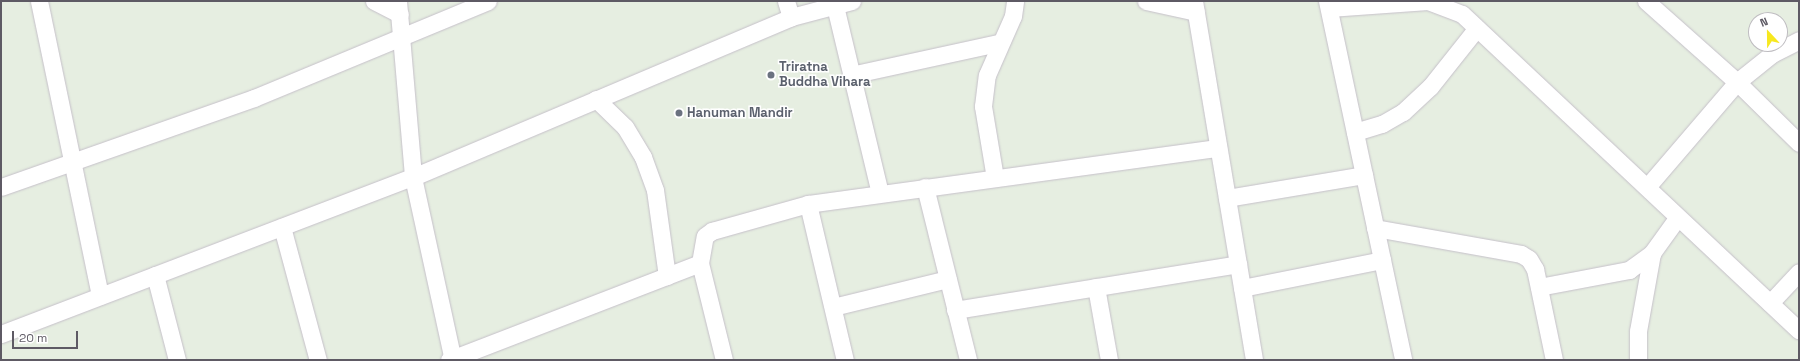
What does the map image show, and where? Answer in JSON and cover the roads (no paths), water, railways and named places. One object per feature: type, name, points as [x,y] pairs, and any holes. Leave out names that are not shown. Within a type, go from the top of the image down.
[{"type":"street","points":[[39,1],[100,296]]},
{"type":"street","points":[[374,1],[399,7],[413,177],[452,360],[700,263]]},
{"type":"street","points":[[1,187],[72,164],[254,98],[488,1]]},
{"type":"street","points":[[1,334],[413,177],[596,99],[789,9],[835,6],[852,1]]},
{"type":"street","points":[[1146,1],[1195,6],[1254,360]]},
{"type":"street","points":[[1403,360],[1328,5],[1428,1],[1446,3],[1477,28],[1799,330]]},
{"type":"street","points":[[1646,1],[1737,82],[1799,143]]},
{"type":"street","points":[[995,178],[983,106],[987,75],[998,44],[1020,2]]},
{"type":"street","points":[[835,6],[880,194]]},
{"type":"street","points":[[1355,132],[1382,124],[1404,112],[1430,87],[1477,28]]},
{"type":"street","points":[[1647,187],[1737,82],[1772,54],[1799,40]]},
{"type":"street","points":[[851,75],[998,44]]},
{"type":"street","points":[[596,99],[626,127],[643,157],[655,190],[667,276]]},
{"type":"street","points":[[724,360],[700,263],[705,236],[712,231],[808,204],[1218,148]]},
{"type":"street","points":[[1227,198],[1364,175]]},
{"type":"street","points":[[925,187],[968,360]]},
{"type":"street","points":[[808,204],[845,360]]},
{"type":"street","points":[[1539,287],[1629,270],[1652,253],[1678,217]]},
{"type":"street","points":[[282,227],[318,360]]},
{"type":"street","points":[[1375,228],[1521,254],[1535,270],[1554,360]]},
{"type":"street","points":[[1638,360],[1638,331],[1652,253]]},
{"type":"street","points":[[1242,288],[1382,260]]},
{"type":"street","points":[[955,310],[1238,264]]},
{"type":"street","points":[[1770,303],[1799,272]]},
{"type":"street","points":[[155,275],[177,360]]},
{"type":"street","points":[[833,307],[948,280]]},
{"type":"street","points":[[1096,287],[1109,360]]},
{"type":"place","name":"Triratna Buddha Vihara","points":[[771,75]]},
{"type":"place","name":"Hanuman Mandir","points":[[679,113]]}]
